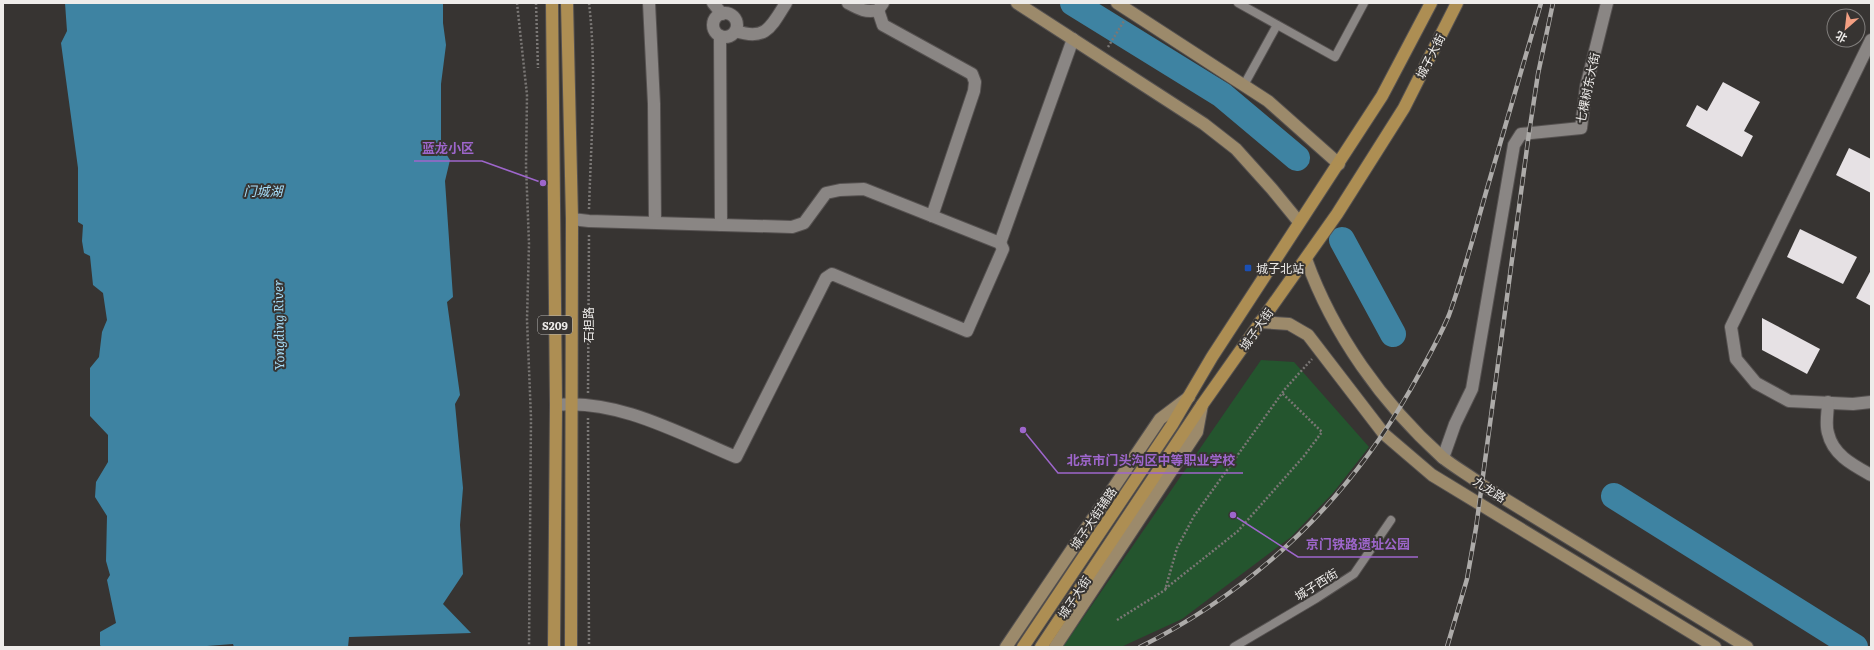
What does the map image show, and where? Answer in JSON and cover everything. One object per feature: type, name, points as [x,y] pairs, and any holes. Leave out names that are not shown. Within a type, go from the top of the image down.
[{"type":"main road","name":"S209","points":[[552,3],[556,405],[554,647]]},
{"type":"main road","name":"石担路","points":[[567,3],[572,219],[571,647]]},
{"type":"main road","name":"城子大街","points":[[1023,647],[1172,425],[1212,356],[1299,222],[1339,164],[1382,96],[1431,3]]},
{"type":"main road","name":"城子大街","points":[[1041,647],[1202,405],[1306,259],[1404,108],[1457,3]]},
{"type":"street","points":[[649,3],[654,104],[655,222]]},
{"type":"street","points":[[714,3],[722,14]]},
{"type":"street","points":[[736,31],[747,35],[758,35],[768,29],[786,3]]},
{"type":"street","points":[[848,3],[860,10],[870,12],[881,6],[884,25],[972,74],[975,82],[974,91],[932,216]]},
{"type":"street","points":[[1017,3],[1204,124],[1236,148],[1299,222]]},
{"type":"street","points":[[1117,3],[1268,101],[1339,164]]},
{"type":"street","name":"七棵树东大街","points":[[1443,458],[1455,424],[1472,389],[1514,145],[1521,134],[1582,128],[1586,87],[1607,3]]},
{"type":"street","points":[[720,36],[728,37],[736,31],[737,26],[735,18],[729,14],[722,14],[714,22],[715,30],[720,36],[721,225]]},
{"type":"street","points":[[1000,243],[1074,39]]},
{"type":"street","points":[[1871,40],[1731,327],[1736,359],[1756,383],[1789,401],[1853,404],[1871,402]]},
{"type":"street","points":[[556,405],[571,403],[588,404],[632,414],[736,457],[826,278],[832,274],[967,332],[1003,249],[1000,243],[864,189],[840,190],[826,193],[804,223],[792,227],[589,221],[572,219]]},
{"type":"street","name":"九龙路","points":[[1306,259],[1325,307],[1362,366],[1397,413],[1443,458],[1482,485],[1747,647]]},
{"type":"street","name":"九龙路","points":[[1260,322],[1289,324],[1308,335],[1384,434],[1432,475],[1715,647]]},
{"type":"street","name":"城子大街辅路","points":[[1006,647],[1160,419],[1189,397]]},
{"type":"street","points":[[1828,402],[1827,433],[1836,451],[1851,464],[1871,475]]},
{"type":"street","points":[[1055,647],[1196,432],[1202,405]]},
{"type":"lane","points":[[1238,3],[1335,57],[1364,3]]},
{"type":"lane","points":[[1244,85],[1277,25]]},
{"type":"lane","name":"城子西街","points":[[1234,647],[1317,598],[1354,574],[1391,520]]},
{"type":"path","points":[[517,3],[527,95],[529,244],[527,320],[531,418],[529,647]]},
{"type":"path","name":"石担路","points":[[589,647],[589,221],[594,115],[593,34],[590,3]]},
{"type":"path","points":[[1101,58],[1130,11]]},
{"type":"path","points":[[1164,590],[1177,548],[1194,516],[1282,393],[1319,351]]},
{"type":"path","points":[[1117,620],[1164,590],[1238,531],[1304,456],[1322,432],[1282,393]]},
{"type":"green space","points":[[1261,360],[1294,362],[1369,447],[1333,493],[1291,537],[1182,619],[1121,647],[1063,647]]},
{"type":"water","name":"门城湖","points":[[65,3],[443,3],[443,23],[446,45],[441,84],[441,146],[450,160],[445,181],[453,297],[447,302],[460,395],[455,404],[463,488],[460,525],[463,574],[443,604],[471,633],[349,637],[348,647],[234,647],[233,644],[194,647],[101,647],[100,632],[116,623],[107,580],[110,575],[106,561],[107,516],[95,497],[96,482],[108,462],[108,435],[90,416],[90,368],[99,357],[102,332],[107,320],[103,293],[93,285],[90,256],[84,253],[82,241],[83,225],[78,222],[78,168],[61,43],[67,31]]},
{"type":"building","points":[[1723,82],[1760,102],[1744,131],[1753,136],[1742,157],[1686,126],[1697,105],[1707,111]]},
{"type":"building","points":[[1849,148],[1871,159],[1871,193],[1836,175]]},
{"type":"building","points":[[1800,229],[1857,257],[1843,284],[1787,257]]},
{"type":"building","points":[[1871,270],[1871,306],[1856,298]]},
{"type":"building","points":[[1762,318],[1820,349],[1807,374],[1762,350]]},
{"type":"waterway","points":[[1073,3],[1222,95],[1297,158]]},
{"type":"waterway","points":[[1342,240],[1393,334]]},
{"type":"waterway","points":[[1614,496],[1855,647]]},
{"type":"railway","points":[[1140,647],[1182,624],[1222,598],[1259,570],[1294,539],[1326,506],[1356,471],[1384,432],[1409,392],[1440,334],[1455,298],[1541,3]]},
{"type":"railway","points":[[1447,647],[1467,579],[1476,528],[1529,133],[1538,74],[1553,3]]},
{"type":"place","name":"蓝龙小区","points":[[543,183]]},
{"type":"place","name":"城子北站","points":[[1248,268]]},
{"type":"place","name":"北京市门头沟区中等职业学校","points":[[1023,430]]},
{"type":"place","name":"京门铁路遗址公园","points":[[1233,515]]},
{"type":"water label","name":"Yongding River","points":[[278,325]]}]
